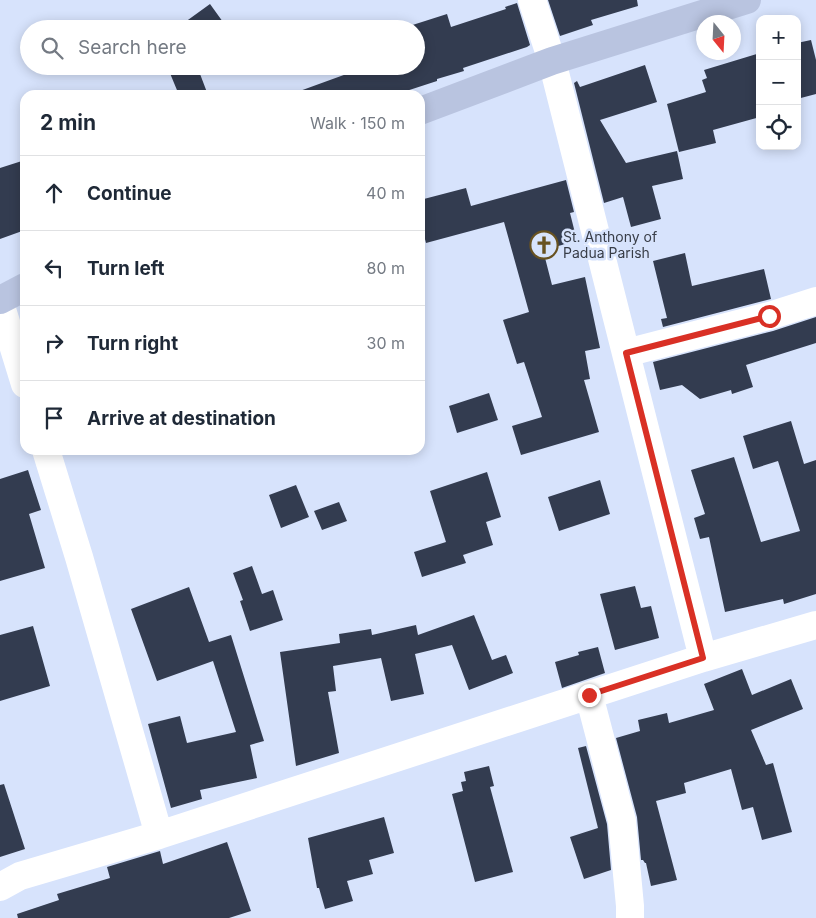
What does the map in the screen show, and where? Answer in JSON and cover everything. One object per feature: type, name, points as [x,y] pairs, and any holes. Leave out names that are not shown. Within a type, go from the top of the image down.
[{"type":"main road","points":[[425,109],[552,61],[747,0]]},
{"type":"main road","points":[[0,301],[20,290]]},
{"type":"street","points":[[532,0],[552,61],[703,658]]},
{"type":"street","points":[[0,301],[20,367]]},
{"type":"street","points":[[626,353],[816,302]]},
{"type":"street","points":[[48,455],[82,566],[160,835]]},
{"type":"street","points":[[0,887],[20,876],[160,835],[703,658],[816,625]]},
{"type":"street","points":[[589,695],[622,821],[630,912]]},
{"type":"building","points":[[548,0],[637,0],[638,6],[591,20],[593,25],[560,36]]},
{"type":"building","points":[[517,3],[530,45],[527,47],[463,68],[464,71],[409,90],[302,90],[344,75],[425,75],[425,21],[447,14],[451,27],[506,9],[505,7]]},
{"type":"building","points":[[210,4],[222,20],[188,20]]},
{"type":"building","points":[[811,40],[816,60],[816,94],[801,98],[801,60],[801,42]]},
{"type":"building","points":[[756,54],[756,118],[713,130],[716,143],[679,152],[667,104],[706,92],[702,80],[707,78],[704,70]]},
{"type":"building","points":[[645,65],[657,102],[600,120],[626,163],[677,151],[683,179],[652,186],[661,219],[631,227],[623,197],[604,203],[574,83],[577,81],[580,87]]},
{"type":"building","points":[[171,75],[200,75],[206,90],[177,90]]},
{"type":"building","points":[[20,162],[20,232],[0,239],[0,168]]},
{"type":"building","points":[[566,180],[574,212],[570,213],[577,241],[543,250],[552,285],[585,277],[600,348],[585,351],[590,379],[584,380],[599,432],[521,455],[512,426],[542,417],[524,362],[517,364],[503,320],[529,312],[504,222],[426,243],[425,239],[425,199],[466,188],[471,206]]},
{"type":"building","points":[[685,253],[692,286],[764,269],[771,299],[663,327],[661,319],[667,318],[653,261]]},
{"type":"building","points":[[816,317],[816,343],[746,365],[753,387],[732,394],[731,390],[700,399],[682,385],[660,390],[653,362],[773,331]]},
{"type":"building","points":[[489,393],[498,420],[457,433],[449,406]]},
{"type":"building","points":[[791,421],[804,464],[816,460],[816,594],[784,604],[783,599],[725,612],[709,537],[700,539],[694,518],[705,514],[691,470],[734,457],[761,542],[800,531],[778,461],[753,469],[743,436]]},
{"type":"building","points":[[28,470],[41,510],[29,514],[45,568],[0,581],[0,479]]},
{"type":"building","points":[[487,472],[501,517],[486,522],[493,545],[463,555],[466,563],[422,577],[414,552],[446,542],[430,491]]},
{"type":"building","points":[[600,480],[610,514],[559,531],[548,497]]},
{"type":"building","points":[[296,485],[309,517],[281,528],[269,495]]},
{"type":"building","points":[[339,502],[347,521],[322,530],[314,511]]},
{"type":"building","points":[[252,566],[262,594],[273,590],[283,620],[250,631],[240,601],[243,600],[233,573]]},
{"type":"building","points":[[635,586],[641,608],[651,606],[659,638],[615,650],[600,594]]},
{"type":"building","points":[[189,587],[209,642],[231,635],[264,741],[250,745],[257,778],[200,790],[202,799],[171,808],[148,724],[180,716],[187,743],[236,732],[213,661],[157,681],[131,609]]},
{"type":"building","points":[[474,615],[492,660],[506,655],[513,673],[469,690],[452,645],[415,654],[424,694],[391,701],[381,658],[333,666],[336,691],[328,692],[339,753],[296,766],[280,652],[340,643],[339,634],[371,629],[372,635],[416,625],[418,635]]},
{"type":"building","points":[[33,626],[50,686],[0,701],[0,635]]},
{"type":"building","points":[[598,647],[605,673],[562,688],[555,662],[579,655],[578,652]]},
{"type":"building","points":[[742,669],[752,695],[791,679],[803,709],[751,730],[766,765],[773,763],[792,832],[762,840],[753,807],[742,810],[731,769],[684,783],[686,793],[656,801],[677,880],[651,886],[646,863],[641,860],[637,817],[616,738],[640,731],[638,720],[667,713],[669,723],[714,710],[704,684]]},
{"type":"building","points":[[586,746],[607,824],[611,870],[584,879],[570,837],[598,828],[578,748]]},
{"type":"building","points":[[489,766],[494,786],[490,787],[513,872],[475,882],[452,794],[463,791],[461,782],[466,781],[464,772]]},
{"type":"building","points":[[4,784],[25,849],[0,857],[0,785]]},
{"type":"building","points":[[384,817],[394,853],[369,860],[373,874],[347,881],[353,901],[325,909],[319,888],[317,888],[308,838]]},
{"type":"building","points":[[227,842],[251,911],[229,918],[18,918],[17,914],[59,900],[57,894],[110,878],[107,867],[160,851],[163,864]]},
{"type":"place","name":"St. Anthony of Padua Parish","points":[[544,245]]},
{"type":"route","points":[[589,695],[703,658],[626,353],[769,316]]}]
